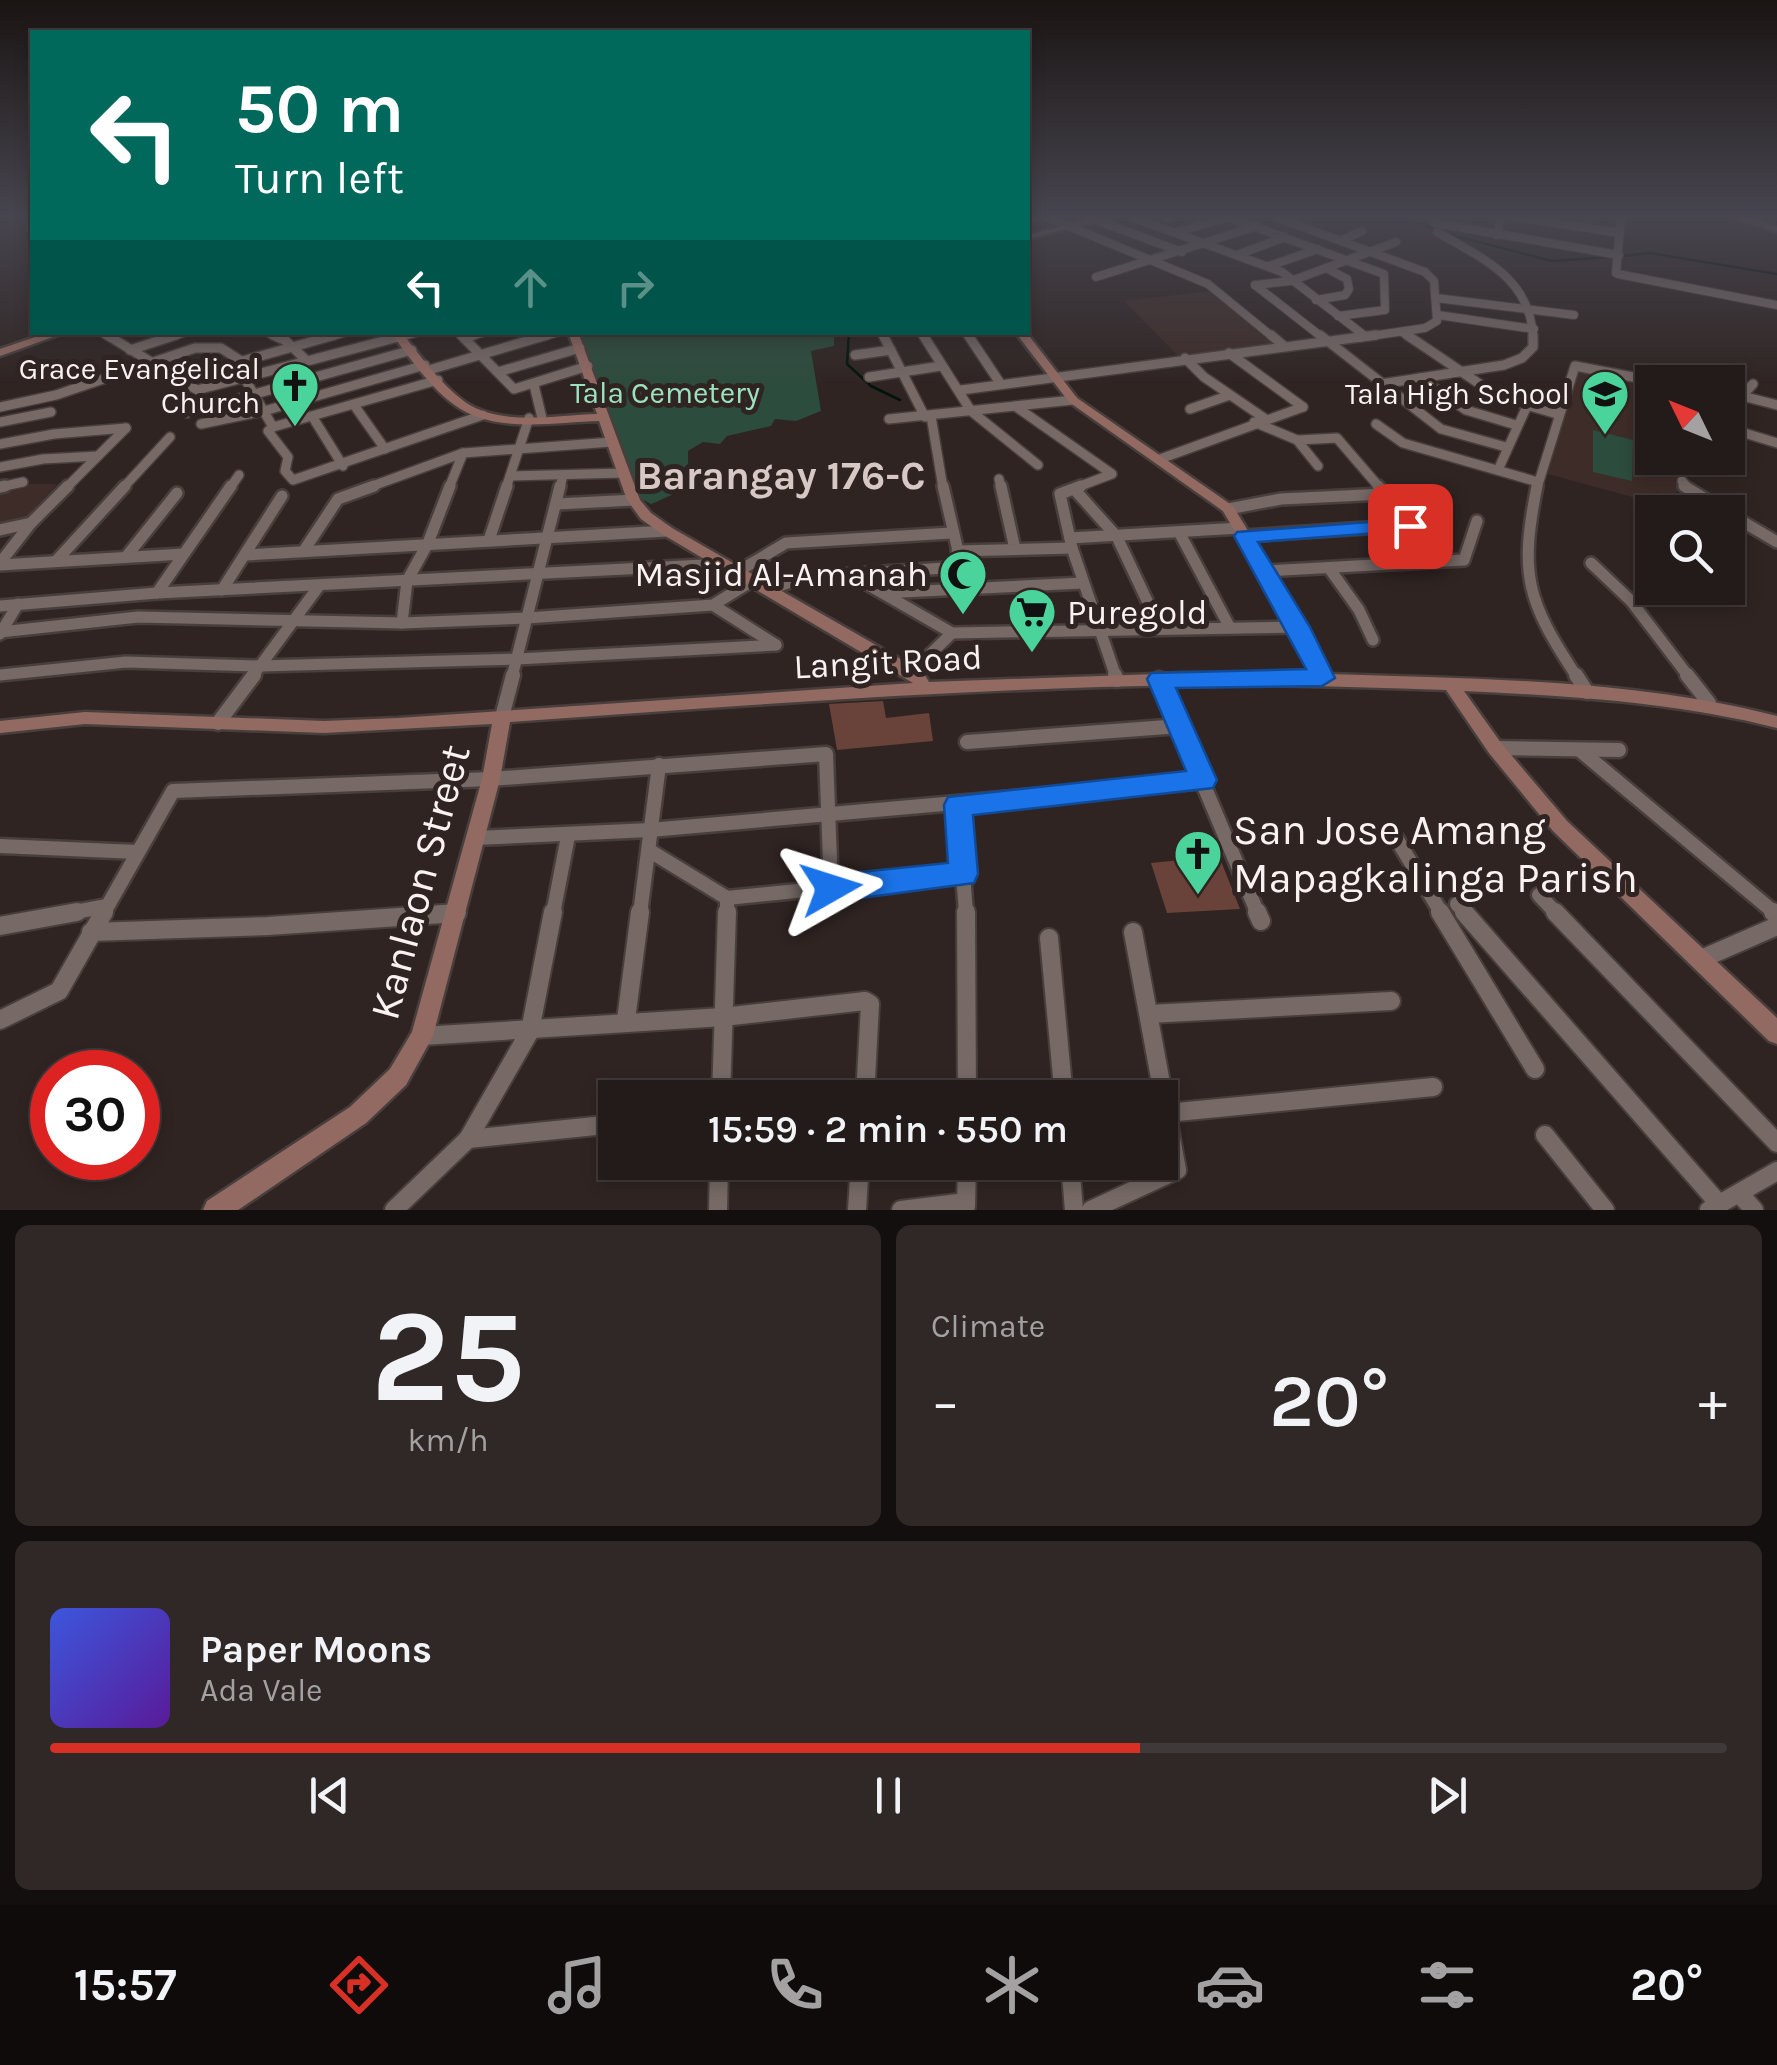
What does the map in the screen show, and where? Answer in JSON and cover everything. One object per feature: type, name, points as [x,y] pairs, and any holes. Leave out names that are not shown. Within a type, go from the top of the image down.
[{"type":"street","points":[[1096,278],[1111,273]]},
{"type":"street","points":[[1182,273],[1216,289],[1284,346]]},
{"type":"street","points":[[1280,273],[1364,336]]},
{"type":"street","points":[[1311,273],[1291,281],[1255,285],[1441,429],[1506,447]]},
{"type":"street","points":[[1316,300],[1345,295],[1350,289],[1347,279],[1336,273]]},
{"type":"street","points":[[1338,316],[1387,307],[1383,273]]},
{"type":"street","points":[[961,390],[1432,325],[1438,315],[1434,282],[1425,273]]},
{"type":"street","points":[[1381,384],[1462,373],[1522,358],[1533,347],[1534,329],[1518,284],[1507,273]]},
{"type":"street","points":[[1619,273],[1777,305]]},
{"type":"street","points":[[1436,298],[1574,314]]},
{"type":"street","points":[[1438,315],[1534,329]]},
{"type":"street","points":[[1402,332],[1499,397],[1557,414]]},
{"type":"street","points":[[0,353],[53,335]]},
{"type":"street","points":[[105,335],[197,390],[397,335],[467,408],[483,415],[602,417]]},
{"type":"street","points":[[111,339],[122,335]]},
{"type":"street","points":[[130,350],[177,335]]},
{"type":"street","points":[[272,335],[292,346],[306,361]]},
{"type":"street","points":[[179,379],[333,335]]},
{"type":"street","points":[[201,424],[431,372],[549,335]]},
{"type":"street","points":[[574,335],[634,500],[646,516],[667,532],[912,672],[924,688]]},
{"type":"street","points":[[883,335],[928,417],[967,590]]},
{"type":"street","points":[[924,335],[971,412],[1038,465]]},
{"type":"street","points":[[968,335],[1000,383]]},
{"type":"street","points":[[1022,335],[1073,400],[1228,509],[1298,627],[1322,678]]},
{"type":"street","points":[[462,336],[514,389],[588,366]]},
{"type":"street","points":[[0,406],[56,395],[208,347],[228,350],[242,361]]},
{"type":"street","points":[[498,372],[580,348]]},
{"type":"street","points":[[187,412],[412,350]]},
{"type":"street","points":[[854,354],[891,350]]},
{"type":"street","points":[[1160,459],[1304,406],[1229,353]]},
{"type":"street","points":[[1185,358],[1259,420],[1297,440],[1318,466]]},
{"type":"street","points":[[1587,692],[1532,601],[1527,580],[1538,482],[1575,365],[1635,377]]},
{"type":"street","points":[[868,377],[942,366]]},
{"type":"street","points":[[431,372],[354,405],[273,427],[268,431],[288,457],[288,479],[343,466],[483,415]]},
{"type":"street","points":[[1420,378],[1462,408],[1516,425]]},
{"type":"street","points":[[245,379],[273,427]]},
{"type":"street","points":[[489,540],[519,449],[535,418],[534,384]]},
{"type":"street","points":[[1745,393],[1753,384]]},
{"type":"street","points":[[1190,408],[1230,396]]},
{"type":"street","points":[[1745,397],[1777,405]]},
{"type":"street","points":[[888,419],[1073,400]]},
{"type":"street","points":[[354,405],[385,449]]},
{"type":"street","points":[[1015,406],[1112,474],[1060,494],[1083,583],[1102,628],[1117,680]]},
{"type":"street","points":[[1498,470],[1527,406]]},
{"type":"street","points":[[0,422],[51,412]]},
{"type":"street","points":[[312,416],[343,466]]},
{"type":"street","points":[[1376,424],[1403,443],[1538,482]]},
{"type":"street","points":[[0,444],[54,434],[126,428],[31,523],[0,564]]},
{"type":"street","points":[[1745,433],[1777,443]]},
{"type":"street","points":[[57,560],[170,437]]},
{"type":"street","points":[[957,551],[1179,532],[1410,526],[1336,437],[1297,440]]},
{"type":"street","points":[[305,550],[338,499],[463,453],[612,442]]},
{"type":"street","points":[[402,623],[407,581],[428,544],[463,453]]},
{"type":"street","points":[[0,467],[43,459],[98,456]]},
{"type":"street","points":[[510,476],[624,473]]},
{"type":"street","points":[[157,593],[239,474]]},
{"type":"street","points":[[502,717],[563,474]]},
{"type":"street","points":[[999,479],[1016,548]]},
{"type":"street","points":[[1682,481],[1696,495]]},
{"type":"street","points":[[0,487],[24,482]]},
{"type":"street","points":[[1075,490],[1103,514],[1120,536],[1160,628]]},
{"type":"street","points":[[126,556],[178,493]]},
{"type":"street","points":[[1228,509],[1281,500],[1385,494]]},
{"type":"street","points":[[222,590],[282,496]]},
{"type":"street","points":[[557,504],[634,500]]},
{"type":"street","points":[[1266,571],[1464,560],[1476,521]]},
{"type":"street","points":[[0,530],[31,523]]},
{"type":"street","points":[[1745,523],[1777,542]]},
{"type":"street","points":[[245,555],[667,532]]},
{"type":"street","points":[[1179,532],[1229,626]]},
{"type":"street","points":[[0,606],[157,593],[730,568],[786,543],[952,533]]},
{"type":"street","points":[[0,564],[182,554]]},
{"type":"street","points":[[1591,563],[1631,601],[1708,704]]},
{"type":"street","points":[[768,590],[797,579],[962,567]]},
{"type":"street","points":[[1329,568],[1359,610],[1372,640]]},
{"type":"street","points":[[851,575],[952,633],[1298,627]]},
{"type":"street","points":[[1,632],[138,617],[402,623],[527,618],[713,605],[752,581]]},
{"type":"street","points":[[883,594],[1083,583]]},
{"type":"street","points":[[218,723],[319,586]]},
{"type":"street","points":[[1,632],[18,604]]},
{"type":"street","points":[[0,675],[126,662],[260,666],[517,659],[776,645],[713,605]]},
{"type":"street","points":[[912,672],[952,633]]},
{"type":"street","name":"Langit Road","points":[[0,727],[85,718],[324,726],[924,688],[1117,680],[1322,678],[1587,692],[1708,704],[1777,722]]},
{"type":"street","points":[[1159,679],[1261,921]]},
{"type":"street","points":[[1451,684],[1495,748],[1560,826],[1777,1033]]},
{"type":"street","name":"Kanlaon Street","points":[[216,1210],[358,1116],[398,1076],[422,1036],[457,912],[502,717]]},
{"type":"street","points":[[967,742],[1180,726]]},
{"type":"street","points":[[1495,748],[1619,750]]},
{"type":"street","points":[[1581,751],[1777,915]]},
{"type":"street","points":[[0,1020],[59,991],[173,791],[490,779],[826,754],[831,888]]},
{"type":"street","points":[[626,1020],[659,765]]},
{"type":"street","points":[[475,838],[650,830],[1204,780]]},
{"type":"street","points":[[958,805],[968,945],[967,1080]]},
{"type":"street","points":[[1392,833],[1535,1069]]},
{"type":"street","points":[[394,1210],[468,1139],[530,1030],[568,836]]},
{"type":"street","points":[[0,846],[137,852]]},
{"type":"street","points":[[650,851],[727,898],[963,874]]},
{"type":"street","points":[[1538,895],[1777,1143]]},
{"type":"street","points":[[721,1080],[727,898]]},
{"type":"street","points":[[1457,904],[1715,1208],[1777,1171]]},
{"type":"street","points":[[0,926],[107,906]]},
{"type":"street","points":[[92,932],[268,926],[457,912]]},
{"type":"street","points":[[1699,960],[1777,926]]},
{"type":"street","points":[[1133,932],[1161,1080]]},
{"type":"street","points":[[1050,938],[1062,1080]]},
{"type":"street","points":[[422,1036],[626,1020],[723,1017],[868,1001],[866,1080]]},
{"type":"street","points":[[1148,1014],[1391,1001]]},
{"type":"street","points":[[1178,1112],[1432,1087]]},
{"type":"street","points":[[468,1139],[598,1126]]},
{"type":"street","points":[[1545,1134],[1604,1210]]},
{"type":"street","points":[[718,1210],[719,1180]]},
{"type":"street","points":[[857,1210],[859,1180]]},
{"type":"street","points":[[901,1210],[966,1206],[966,1180]]},
{"type":"street","points":[[1072,1180],[1074,1210]]},
{"type":"street","points":[[1090,1210],[1155,1180]]},
{"type":"street","points":[[1739,1193],[1754,1210]]},
{"type":"shaded area","points":[[1213,291],[1276,345],[1180,358],[1124,301]]},
{"type":"shaded area","name":"Tala High School","points":[[1574,367],[1635,379],[1635,475],[1684,475],[1675,495],[1657,492],[1635,498],[1548,474]]},
{"type":"shaded area","points":[[57,484],[22,522],[0,527],[0,487]]},
{"type":"green space","name":"Tala Cemetery","points":[[579,335],[834,335],[834,346],[811,351],[821,411],[796,421],[775,419],[771,426],[727,436],[720,444],[703,442],[688,451],[686,480],[678,491],[651,504],[638,497]]},
{"type":"green space","points":[[1593,430],[1633,440],[1632,481],[1593,472]]},
{"type":"building","points":[[883,701],[886,718],[929,713],[933,741],[837,750],[829,704]]},
{"type":"building","name":"San Jose Amang Mapagkalinga Parish","points":[[1219,856],[1240,909],[1167,913],[1151,863]]},
{"type":"waterway","points":[[849,335],[847,364],[871,386],[900,400]]},
{"type":"place","name":"Grace Evangelical Church","points":[[295,428]]},
{"type":"place","name":"Tala High School","points":[[1605,436]]},
{"type":"place","name":"Masjid Al-Amanah","points":[[963,616]]},
{"type":"place","name":"Puregold","points":[[1032,654]]},
{"type":"place","name":"San Jose Amang Mapagkalinga Parish","points":[[1198,896]]},
{"type":"district","name":"Barangay 176-C","points":[[781,475]]},
{"type":"route","points":[[831,888],[963,874],[958,805],[1204,780],[1159,679],[1322,678],[1298,627],[1245,536],[1410,526]]}]
